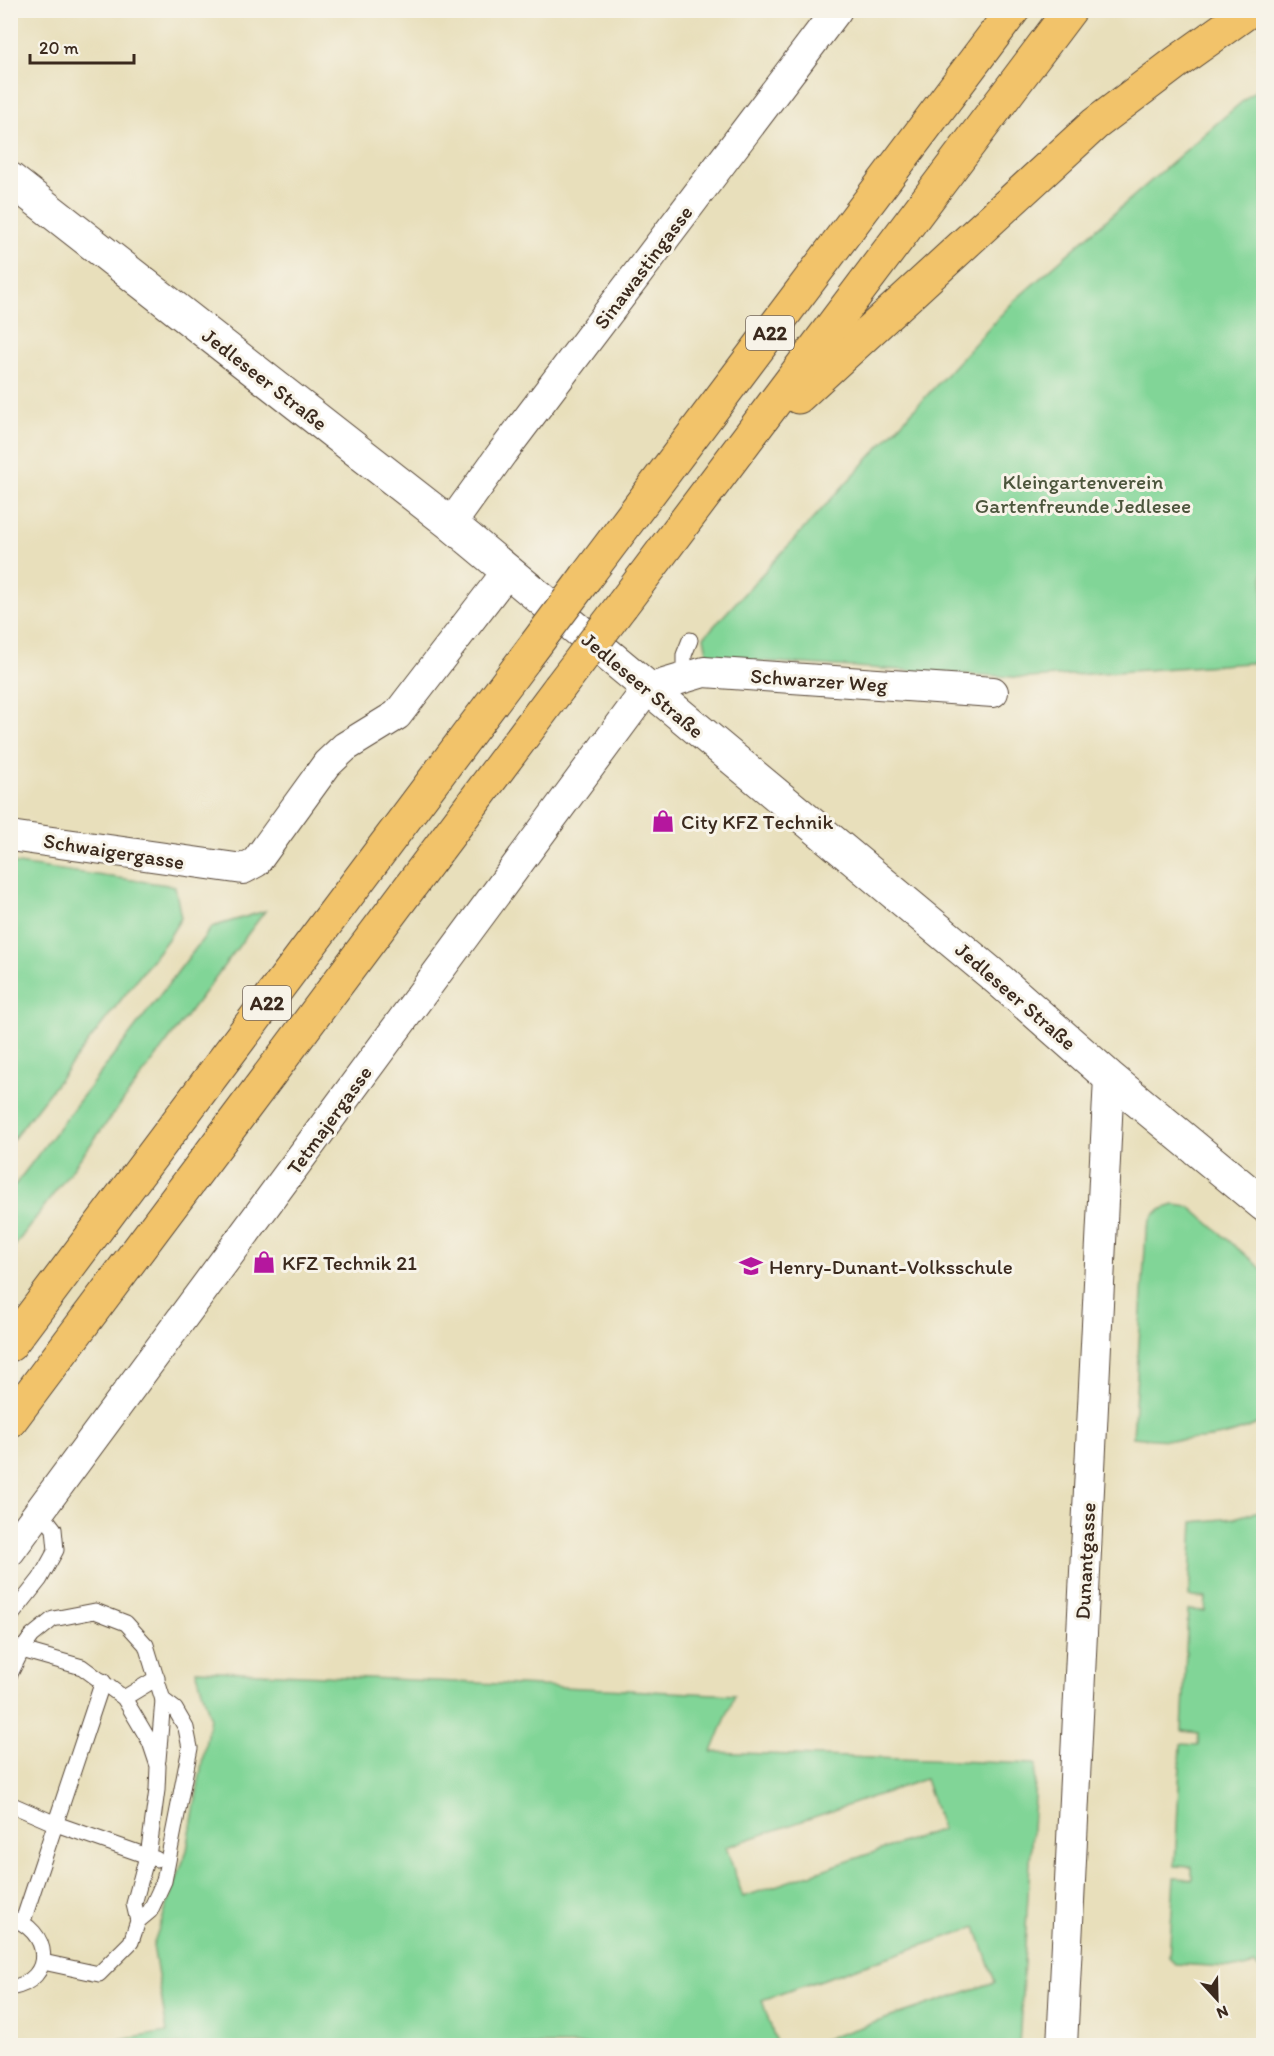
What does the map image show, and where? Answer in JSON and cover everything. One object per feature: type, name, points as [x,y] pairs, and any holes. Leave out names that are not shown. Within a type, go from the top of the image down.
[{"type":"highway","points":[[954,88],[988,10]]},
{"type":"highway","name":"A22","points":[[10,1346],[1013,10]]},
{"type":"highway","name":"A22","points":[[10,1421],[1070,10]]},
{"type":"highway","points":[[737,454],[1095,124],[1177,62],[1249,14]]},
{"type":"street","name":"Sinawastingasse","points":[[451,524],[837,10]]},
{"type":"street","name":"Jedleseer Straße","points":[[10,179],[451,524],[999,980],[1109,1077],[1263,1205]]},
{"type":"street","name":"Schwaigergasse","points":[[10,836],[243,869],[256,862],[327,764],[345,747],[397,715],[507,572]]},
{"type":"street","name":"Schwarzer Weg","points":[[647,689],[704,672],[993,692]]},
{"type":"street","name":"Tetmajergasse","points":[[10,1551],[647,689]]},
{"type":"street","name":"Dunantgasse","points":[[1062,2046],[1109,1077]]},
{"type":"lane","points":[[684,678],[684,655],[690,640]]},
{"type":"lane","points":[[10,1617],[40,1579],[57,1550],[54,1529],[40,1511]]},
{"type":"lane","points":[[10,1674],[16,1647],[53,1619],[94,1611],[126,1623],[146,1645],[164,1700],[157,1790],[148,1857],[134,1905],[138,1921]]},
{"type":"lane","points":[[16,1647],[82,1667],[124,1698],[150,1742],[158,1766]]},
{"type":"lane","points":[[124,1698],[157,1678]]},
{"type":"lane","points":[[10,1988],[29,1982],[41,1970],[44,1962],[45,1957],[34,1933],[17,1920],[56,1824],[103,1681]]},
{"type":"lane","points":[[44,1962],[99,1974],[131,1942],[138,1921],[150,1911],[164,1881],[190,1748],[186,1728],[175,1709],[164,1700]]},
{"type":"lane","points":[[10,1804],[56,1824],[167,1863]]},
{"type":"green space","name":"Kleingartenverein Gartenfreunde Jedlesee","points":[[1263,84],[1263,662],[1028,678],[708,658],[704,637],[1014,301]]},
{"type":"green space","points":[[11,863],[175,886],[181,918],[168,939],[11,1142]]},
{"type":"green space","points":[[265,911],[11,1251],[11,1190],[212,927]]},
{"type":"green space","points":[[1174,1205],[1190,1207],[1263,1270],[1263,1421],[1216,1437],[1167,1440],[1133,1437],[1146,1232],[1155,1214]]},
{"type":"green space","points":[[1264,1510],[1263,1983],[1261,1971],[1254,1964],[1245,1968],[1175,1964],[1169,1958],[1174,1878],[1192,1879],[1192,1867],[1175,1866],[1181,1744],[1198,1745],[1199,1733],[1182,1731],[1188,1610],[1205,1611],[1206,1598],[1189,1597],[1193,1522],[1234,1518]]},
{"type":"green space","points":[[196,1670],[735,1695],[712,1752],[1036,1764],[1019,2045],[808,2045],[995,1982],[976,1927],[762,2000],[777,2045],[93,2045],[167,2032],[153,1945],[187,1850],[210,1717]],"holes":[[[925,1779],[942,1829],[743,1897],[726,1847]]]},
{"type":"place","name":"City KFZ Technik","points":[[663,821]]},
{"type":"place","name":"KFZ Technik 21","points":[[264,1262]]},
{"type":"place","name":"Henry-Dunant-Volksschule","points":[[751,1266]]}]
